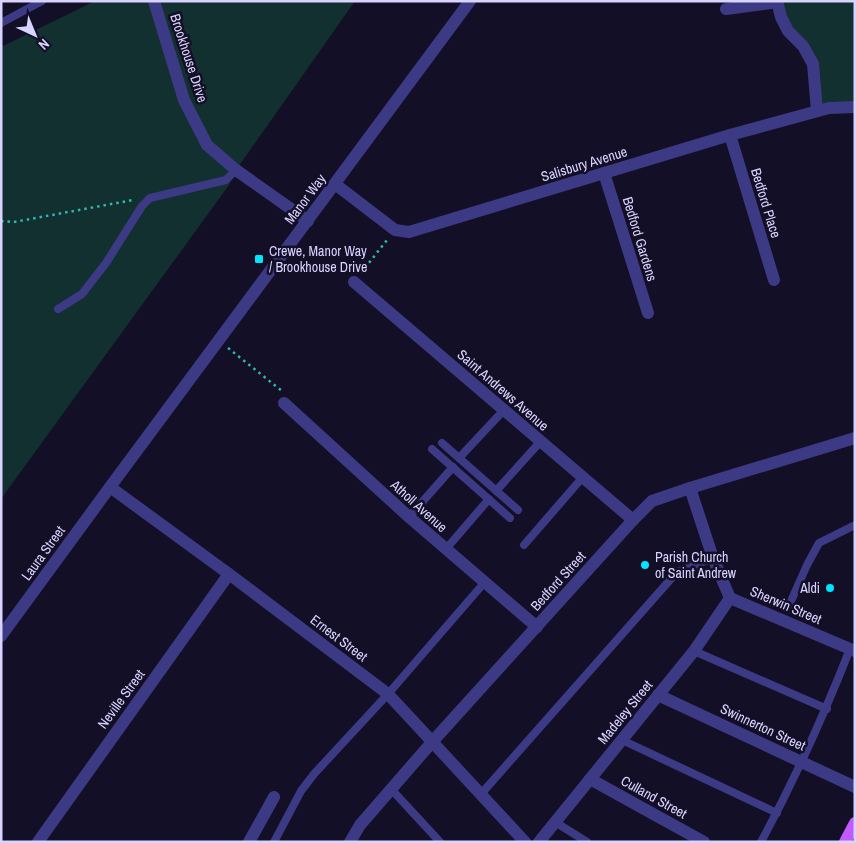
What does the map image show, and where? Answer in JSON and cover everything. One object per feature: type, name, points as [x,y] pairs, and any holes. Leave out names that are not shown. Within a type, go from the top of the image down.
[{"type":"main road","points":[[845,842],[855,823]]},
{"type":"street","name":"Brookhouse Drive","points":[[154,1],[184,100],[206,145],[236,170],[308,221]]},
{"type":"street","name":"Manor Way","points":[[110,487],[470,1]]},
{"type":"street","points":[[726,9],[778,2],[781,17],[788,31],[803,46],[813,64],[817,111]]},
{"type":"street","name":"Salisbury Avenue","points":[[396,230],[409,232],[730,135],[817,111],[829,108],[855,107]]},
{"type":"street","name":"Bedford Place","points":[[730,135],[774,280]]},
{"type":"street","name":"Bedford Gardens","points":[[604,173],[648,313]]},
{"type":"street","points":[[335,184],[396,230]]},
{"type":"street","name":"Saint Andrews Avenue","points":[[354,282],[633,520]]},
{"type":"street","name":"Atholl Avenue","points":[[284,403],[409,517],[537,628]]},
{"type":"street","name":"Bedford Street","points":[[350,842],[360,824],[392,790],[433,741],[652,501],[855,438]]},
{"type":"street","name":"Ernest Street","points":[[110,487],[388,694],[525,842]]},
{"type":"street","name":"Laura Street","points":[[1,636],[110,487]]},
{"type":"street","name":"Sherwin Street","points":[[690,488],[713,558],[730,598],[853,650]]},
{"type":"street","name":"Neville Street","points":[[38,842],[229,574]]},
{"type":"street","name":"Madeley Street","points":[[539,842],[694,651],[730,598]]},
{"type":"street","name":"Swinnerton Street","points":[[658,695],[855,787]]},
{"type":"street","name":"Culland Street","points":[[590,779],[704,842]]},
{"type":"street","points":[[249,842],[274,797]]},
{"type":"lane","points":[[1,12],[3,21],[42,1]]},
{"type":"lane","points":[[58,309],[82,294],[106,263],[142,206],[150,198],[226,180],[236,170]]},
{"type":"lane","points":[[459,458],[503,411]]},
{"type":"lane","points":[[496,490],[540,442]]},
{"type":"lane","points":[[442,443],[518,510]]},
{"type":"lane","points":[[432,449],[510,518]]},
{"type":"lane","points":[[409,517],[453,467]]},
{"type":"lane","points":[[524,544],[582,478]]},
{"type":"lane","points":[[446,549],[489,500]]},
{"type":"lane","points":[[788,608],[806,565],[819,543],[855,526]]},
{"type":"lane","points":[[481,794],[677,572],[713,558]]},
{"type":"lane","points":[[274,842],[300,791],[388,694],[484,583]]},
{"type":"lane","points":[[760,842],[777,813],[802,762],[853,650]]},
{"type":"lane","points":[[694,651],[827,709]]},
{"type":"lane","points":[[622,740],[777,813]]},
{"type":"lane","points":[[392,790],[440,842]]},
{"type":"lane","points":[[555,822],[587,842]]},
{"type":"path","points":[[1,221],[14,222],[150,198]]},
{"type":"path","points":[[354,282],[396,230]]},
{"type":"path","points":[[218,342],[282,390],[284,403]]},
{"type":"green space","points":[[95,1],[355,1],[236,170],[229,185],[1,499],[1,47]]},
{"type":"green space","points":[[778,1],[855,1],[855,108],[817,111],[813,64]]},
{"type":"place","name":"Crewe, Manor Way / Brookhouse Drive","points":[[259,259]]},
{"type":"place","name":"Parish Church of Saint Andrew","points":[[645,565]]},
{"type":"place","name":"Aldi","points":[[830,588]]}]
